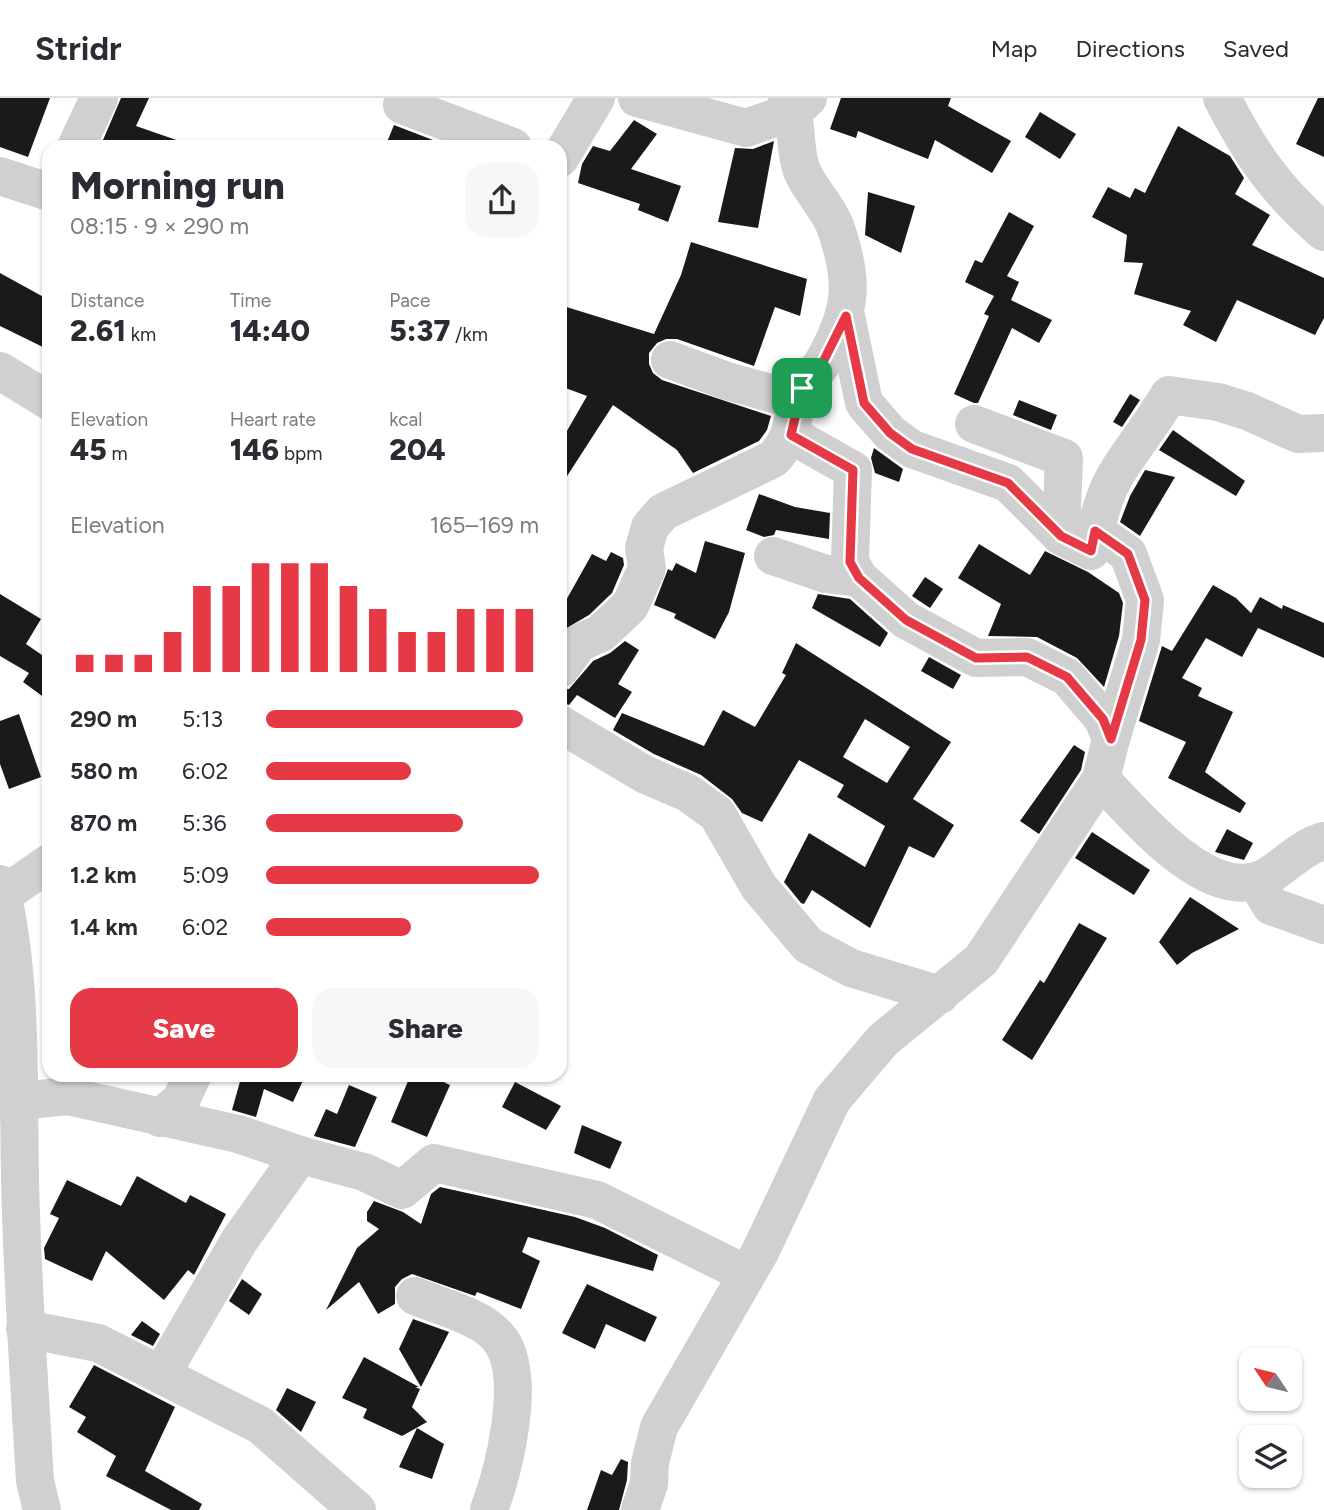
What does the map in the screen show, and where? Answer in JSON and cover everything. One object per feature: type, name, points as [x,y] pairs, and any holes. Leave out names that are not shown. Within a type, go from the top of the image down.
[{"type":"street","points":[[79,140],[99,98]]},
{"type":"street","points":[[567,145],[581,119],[597,98]]},
{"type":"street","points":[[567,659],[579,643],[601,633],[630,606],[647,568],[644,548],[650,527],[663,512],[773,459],[795,418],[802,388],[822,364],[846,316],[850,295],[834,224],[802,170],[796,102],[747,128],[637,98]]},
{"type":"street","points":[[1222,98],[1243,141],[1289,202],[1324,232]]},
{"type":"street","points":[[402,105],[494,140]]},
{"type":"street","points":[[0,176],[42,190]]},
{"type":"street","points":[[640,1510],[649,1484],[650,1463],[659,1427],[760,1252],[832,1100],[883,1040],[981,960],[1101,779],[1141,640],[1145,600],[1128,554],[1078,534],[1008,483],[912,449],[890,433],[864,403],[846,316]]},
{"type":"street","points":[[670,359],[727,380],[795,418],[853,470],[850,562],[859,578],[906,620],[976,658],[1027,657],[1067,677],[1103,719],[1111,739]]},
{"type":"street","points":[[0,371],[42,397]]},
{"type":"street","points":[[1078,534],[1118,470],[1152,426],[1169,395],[1218,402],[1247,411],[1298,434],[1324,433]]},
{"type":"street","points":[[974,424],[1064,458],[1078,534]]},
{"type":"street","points":[[773,556],[826,574],[859,578]]},
{"type":"street","points":[[567,728],[644,774],[688,793],[717,814],[759,887],[808,945],[850,968],[940,995]]},
{"type":"street","points":[[1101,779],[1154,835],[1184,859],[1224,882],[1256,881],[1310,844],[1324,841]]},
{"type":"street","points":[[41,1510],[15,1398],[26,1329],[11,1274],[9,1025],[12,946],[1,890],[42,867]]},
{"type":"street","points":[[1256,881],[1271,906],[1324,925]]},
{"type":"street","points":[[160,1118],[181,1100],[189,1082]]},
{"type":"street","points":[[9,1102],[68,1096],[238,1134],[300,1155],[364,1172],[402,1191],[434,1163],[597,1200],[746,1274]]},
{"type":"street","points":[[161,1376],[239,1241],[300,1155]]},
{"type":"street","points":[[415,1296],[476,1321],[501,1340],[511,1363],[516,1392],[489,1510]]},
{"type":"street","points":[[26,1329],[98,1343],[260,1425],[357,1510]]},
{"type":"building","points":[[0,98],[50,98],[28,157],[0,147]]},
{"type":"building","points":[[121,98],[149,98],[136,126],[176,140],[103,140]]},
{"type":"building","points":[[841,98],[951,98],[948,106],[1011,141],[992,173],[935,140],[928,159],[858,131],[856,138],[830,129]]},
{"type":"building","points":[[1318,98],[1324,98],[1324,157],[1296,144]]},
{"type":"building","points":[[1040,112],[1076,134],[1060,159],[1025,137]]},
{"type":"building","points":[[634,120],[657,134],[631,169],[681,186],[668,222],[638,210],[640,204],[578,183],[582,164],[593,146],[610,151]]},
{"type":"building","points":[[394,125],[433,140],[388,140]]},
{"type":"building","points":[[1178,126],[1230,156],[1244,178],[1235,194],[1270,215],[1252,245],[1324,278],[1324,318],[1315,335],[1237,300],[1216,342],[1183,325],[1191,311],[1134,294],[1143,263],[1124,262],[1127,235],[1092,217],[1108,187],[1130,198],[1135,188],[1145,193]]},
{"type":"building","points":[[774,141],[758,228],[718,222],[735,148],[753,149]]},
{"type":"building","points":[[868,192],[915,206],[901,253],[865,235]]},
{"type":"building","points":[[1009,212],[1034,226],[1007,276],[1019,282],[1011,300],[1052,320],[1039,343],[1012,328],[978,403],[974,403],[954,394],[989,316],[984,314],[994,296],[965,282],[975,260],[982,263]]},
{"type":"building","points":[[691,242],[807,279],[800,316],[775,307],[754,366],[677,339],[666,339],[657,343],[649,353],[649,364],[653,373],[662,380],[771,416],[767,430],[759,441],[693,473],[677,450],[613,405],[567,476],[567,431],[587,396],[567,389],[567,307],[654,334],[681,275]]},
{"type":"building","points":[[0,273],[42,296],[42,347],[0,326]]},
{"type":"building","points":[[1130,394],[1140,400],[1122,427],[1113,422]]},
{"type":"building","points":[[1019,400],[1057,415],[1051,430],[1013,415]]},
{"type":"building","points":[[1173,430],[1245,481],[1236,496],[1159,450]]},
{"type":"building","points":[[874,448],[903,469],[899,482],[875,473],[871,458]]},
{"type":"building","points":[[1145,470],[1175,477],[1140,536],[1120,522],[1130,496]]},
{"type":"building","points":[[759,494],[795,507],[830,513],[829,539],[776,530],[774,535],[764,537],[746,530]]},
{"type":"building","points":[[705,541],[745,553],[729,612],[715,639],[674,618],[676,614],[654,605],[668,569],[672,571],[676,563],[696,573]]},
{"type":"building","points":[[979,544],[1030,575],[1045,551],[1088,572],[1119,593],[1123,603],[1119,636],[1104,687],[1077,658],[1037,637],[988,636],[1001,604],[958,578]]},
{"type":"building","points":[[611,552],[623,558],[624,565],[612,593],[589,615],[567,628],[567,599],[592,554],[606,561]]},
{"type":"building","points":[[925,577],[943,589],[930,608],[912,596]]},
{"type":"building","points":[[1213,585],[1236,598],[1251,613],[1260,597],[1282,609],[1283,605],[1324,623],[1324,658],[1258,628],[1242,657],[1206,638],[1182,678],[1202,688],[1198,696],[1233,712],[1205,772],[1246,803],[1240,813],[1168,778],[1186,742],[1139,721],[1162,646],[1172,651]]},
{"type":"building","points":[[0,594],[41,619],[26,644],[42,655],[42,696],[23,682],[29,673],[0,656]]},
{"type":"building","points":[[818,594],[850,599],[888,633],[880,647],[812,608]]},
{"type":"building","points":[[625,641],[639,650],[618,684],[632,692],[615,718],[577,695],[567,704],[567,689],[593,661],[610,653]]},
{"type":"building","points":[[796,643],[951,742],[913,799],[954,825],[934,858],[909,846],[870,928],[812,890],[804,904],[801,903],[784,882],[809,833],[865,867],[885,826],[837,797],[844,785],[799,760],[762,822],[742,813],[732,799],[701,775],[654,754],[613,730],[622,713],[704,746],[723,710],[755,727],[786,675],[782,673]],"holes":[[[865,719],[910,747],[887,783],[843,757]]]},
{"type":"building","points":[[929,657],[961,675],[953,689],[921,671]]},
{"type":"building","points":[[19,714],[41,777],[9,789],[0,764],[0,721]]},
{"type":"building","points":[[1074,745],[1085,752],[1081,770],[1039,834],[1020,821]]},
{"type":"building","points":[[1227,829],[1253,843],[1244,860],[1215,852]]},
{"type":"building","points":[[1092,832],[1150,870],[1134,895],[1075,858]]},
{"type":"building","points":[[1190,897],[1239,929],[1192,953],[1177,965],[1159,942]]},
{"type":"building","points":[[1079,923],[1107,938],[1032,1060],[1002,1040],[1040,980],[1044,983]]},
{"type":"building","points":[[240,1082],[302,1082],[293,1102],[264,1089],[256,1117],[232,1110]]},
{"type":"building","points":[[408,1082],[443,1082],[450,1085],[427,1137],[391,1122]]},
{"type":"building","points":[[515,1082],[561,1106],[546,1130],[502,1107]]},
{"type":"building","points":[[349,1085],[377,1097],[355,1147],[314,1136],[326,1109],[337,1114]]},
{"type":"building","points":[[582,1125],[622,1142],[610,1169],[574,1153]]},
{"type":"building","points":[[137,1176],[186,1203],[190,1195],[226,1214],[194,1275],[188,1270],[164,1300],[106,1251],[92,1281],[45,1259],[44,1248],[59,1218],[50,1214],[67,1180],[121,1206]]},
{"type":"building","points":[[440,1187],[575,1217],[605,1228],[658,1255],[653,1271],[528,1237],[522,1252],[540,1261],[521,1309],[477,1292],[475,1296],[412,1274],[402,1279],[395,1287],[395,1304],[378,1314],[359,1282],[326,1310],[357,1248],[379,1229],[367,1221],[367,1212],[374,1201],[403,1212],[421,1224],[431,1194]]},
{"type":"building","points":[[242,1279],[262,1294],[249,1315],[229,1301]]},
{"type":"building","points":[[587,1284],[657,1317],[645,1342],[606,1324],[595,1349],[562,1333]]},
{"type":"building","points":[[413,1319],[449,1332],[421,1387],[399,1349]]},
{"type":"building","points":[[142,1321],[160,1334],[153,1346],[131,1335]]},
{"type":"building","points":[[364,1357],[419,1387],[415,1387],[420,1389],[412,1407],[427,1422],[402,1436],[363,1418],[367,1409],[342,1398]]},
{"type":"building","points":[[94,1365],[175,1407],[145,1471],[202,1504],[199,1510],[171,1510],[106,1476],[116,1456],[77,1432],[86,1417],[69,1407]]},
{"type":"building","points":[[287,1388],[316,1402],[301,1432],[276,1410]]},
{"type":"building","points":[[417,1428],[444,1444],[432,1479],[399,1467]]},
{"type":"building","points":[[621,1459],[628,1462],[627,1480],[619,1510],[587,1510],[601,1470],[612,1475]]},
{"type":"route","points":[[846,316],[864,403],[890,433],[912,449],[1008,483],[1061,536],[1091,551],[1095,531],[1128,554],[1145,600],[1141,640],[1111,739],[1103,719],[1067,677],[1027,657],[976,658],[906,620],[859,578],[850,562],[853,470],[791,435],[802,388],[822,364],[846,316]]}]
